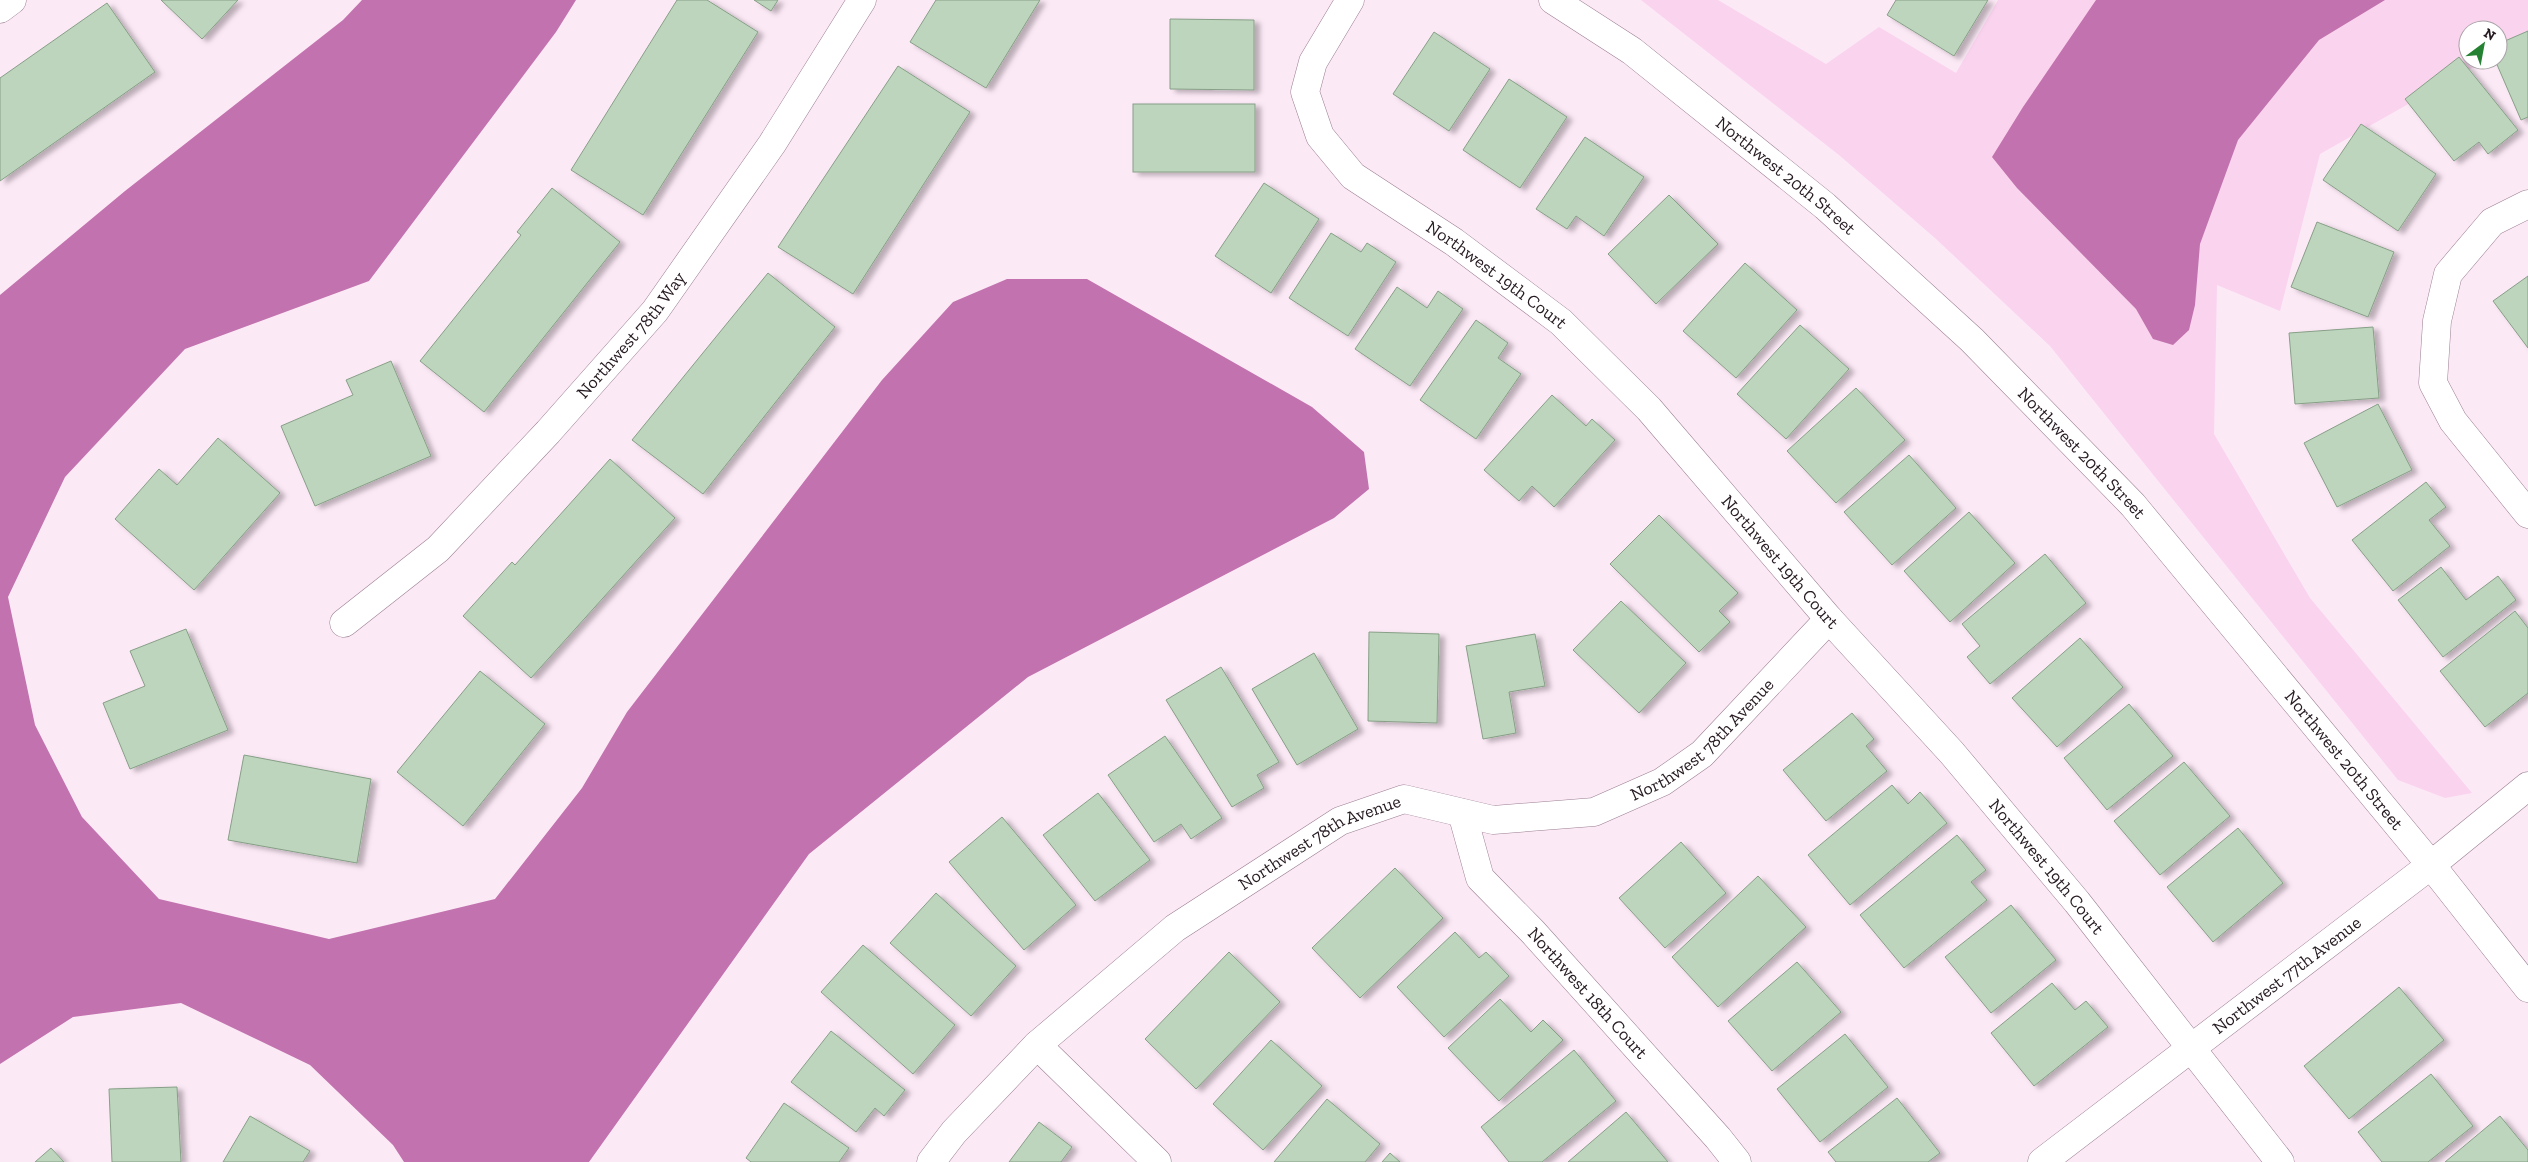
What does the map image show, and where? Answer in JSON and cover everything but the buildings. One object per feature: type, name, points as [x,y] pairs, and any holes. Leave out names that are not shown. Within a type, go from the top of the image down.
[{"type":"street","points":[[0,9],[12,0]]},
{"type":"street","name":"Northwest 78th Way","points":[[344,623],[438,549],[548,432],[655,311],[772,144],[862,0]]},
{"type":"street","name":"Northwest 19th Court","points":[[1350,0],[1313,62],[1305,92],[1320,136],[1354,176],[1454,242],[1562,322],[1649,409],[1829,619],[1952,753],[2077,902],[2280,1162]]},
{"type":"street","name":"Northwest 20th Street","points":[[1553,0],[1632,51],[1825,206],[1972,340],[2133,505],[2431,865],[2528,988]]},
{"type":"street","points":[[2528,204],[2492,222],[2448,274],[2437,321],[2433,383],[2453,421],[2528,514]]},
{"type":"street","name":"Northwest 78th Avenue","points":[[931,1162],[954,1132],[1037,1045],[1174,928],[1340,821],[1404,799],[1494,820],[1594,812],[1662,782],[1702,754],[1829,619]]},
{"type":"street","name":"Northwest 77th Avenue","points":[[2042,1162],[2431,865],[2528,786]]},
{"type":"street","name":"Northwest 18th Court","points":[[1462,813],[1480,878],[1533,932],[1718,1138],[1737,1162]]},
{"type":"street","points":[[1037,1045],[1157,1162]]},
{"type":"shaded area","points":[[362,0],[576,0],[556,32],[369,281],[185,349],[65,477],[8,597],[35,725],[82,817],[159,899],[329,939],[495,899],[582,788],[627,712],[882,380],[953,302],[1007,279],[1087,279],[1312,407],[1364,452],[1369,489],[1334,518],[1028,677],[809,854],[589,1162],[404,1162],[393,1145],[310,1065],[181,1003],[73,1017],[0,1064],[0,295],[125,191],[343,20]]},
{"type":"shaded area","points":[[1641,0],[1718,0],[1826,64],[1879,27],[1956,73],[1998,0],[2528,0],[2528,36],[2508,47],[2508,20],[2458,20],[2458,70],[2468,70],[2320,154],[2280,311],[2217,285],[2214,434],[2310,598],[2472,793],[2445,798],[2398,780],[2050,346],[1935,238],[1839,155]]},
{"type":"shaded area","points":[[2096,0],[2385,0],[2319,40],[2238,140],[2200,244],[2195,305],[2189,330],[2173,345],[2153,339],[2136,309],[2017,188],[1992,157],[2023,107]]}]
